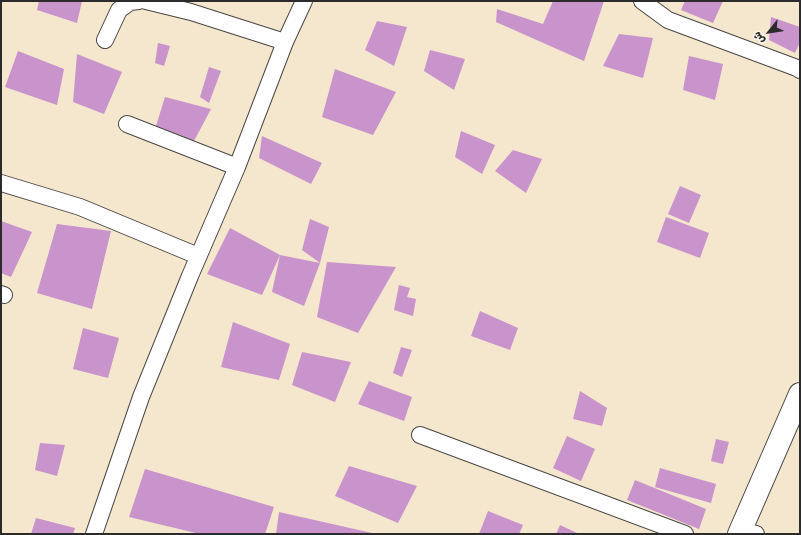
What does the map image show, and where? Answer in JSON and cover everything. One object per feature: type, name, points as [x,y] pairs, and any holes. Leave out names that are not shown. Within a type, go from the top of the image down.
[{"type":"street","points":[[105,40],[119,10],[130,2],[139,1]]},
{"type":"street","points":[[146,1],[191,12],[285,42]]},
{"type":"street","points":[[94,534],[141,397],[198,256],[237,167],[285,42],[304,1]]},
{"type":"street","points":[[642,1],[668,20],[800,70]]},
{"type":"street","points":[[127,124],[237,167]]},
{"type":"street","points":[[1,184],[80,207],[198,256]]},
{"type":"street","points":[[745,533],[800,394]]},
{"type":"street","points":[[420,436],[685,534]]},
{"type":"building","points":[[39,1],[82,1],[77,23],[37,10]]},
{"type":"building","points":[[553,1],[604,1],[584,61],[496,22],[497,9],[543,24]]},
{"type":"building","points":[[685,1],[723,1],[713,23],[681,10]]},
{"type":"building","points":[[771,17],[800,27],[800,42],[795,53],[769,40]]},
{"type":"building","points":[[377,21],[407,27],[394,66],[365,50]]},
{"type":"building","points":[[619,34],[653,38],[643,78],[603,66]]},
{"type":"building","points":[[158,43],[170,46],[164,66],[155,63]]},
{"type":"building","points":[[430,50],[465,59],[454,90],[424,71]]},
{"type":"building","points":[[18,51],[64,69],[57,105],[5,87]]},
{"type":"building","points":[[77,54],[122,72],[104,114],[73,102]]},
{"type":"building","points":[[689,56],[723,64],[715,100],[683,90]]},
{"type":"building","points":[[209,67],[221,71],[209,103],[200,97]]},
{"type":"building","points":[[335,69],[396,92],[373,135],[322,117]]},
{"type":"building","points":[[165,97],[211,109],[194,141],[156,126]]},
{"type":"building","points":[[461,131],[495,145],[482,174],[455,157]]},
{"type":"building","points":[[262,136],[322,163],[311,184],[259,158]]},
{"type":"building","points":[[513,150],[542,159],[526,193],[495,171]]},
{"type":"building","points":[[680,186],[701,195],[689,223],[668,214]]},
{"type":"building","points":[[666,217],[709,233],[700,258],[657,242]]},
{"type":"building","points":[[310,219],[329,227],[320,263],[302,250]]},
{"type":"building","points":[[1,221],[32,232],[11,277],[1,273]]},
{"type":"building","points":[[57,224],[111,231],[92,309],[37,293]]},
{"type":"building","points":[[230,228],[280,255],[262,295],[207,274]]},
{"type":"building","points":[[280,255],[320,263],[304,306],[272,292]]},
{"type":"building","points":[[327,262],[396,267],[358,333],[317,317]]},
{"type":"building","points":[[399,285],[410,288],[407,297],[416,299],[413,316],[394,310]]},
{"type":"building","points":[[480,311],[518,328],[510,350],[471,336]]},
{"type":"building","points":[[233,322],[290,344],[279,380],[221,367]]},
{"type":"building","points":[[83,328],[119,338],[108,378],[73,369]]},
{"type":"building","points":[[401,347],[412,350],[402,377],[393,373]]},
{"type":"building","points":[[302,352],[351,362],[335,402],[292,385]]},
{"type":"building","points":[[369,381],[412,397],[404,421],[358,404]]},
{"type":"building","points":[[580,391],[607,408],[602,426],[573,419]]},
{"type":"building","points":[[567,436],[595,449],[581,481],[553,468]]},
{"type":"building","points":[[716,439],[729,442],[723,464],[711,461]]},
{"type":"building","points":[[40,443],[65,445],[57,476],[35,470]]},
{"type":"building","points":[[349,466],[417,486],[398,523],[335,496]]},
{"type":"building","points":[[660,468],[716,484],[711,503],[655,487]]},
{"type":"building","points":[[145,469],[274,507],[265,534],[200,534],[129,517]]},
{"type":"building","points":[[635,480],[706,509],[699,529],[627,500]]},
{"type":"building","points":[[488,511],[523,525],[519,534],[479,534]]},
{"type":"building","points":[[279,512],[372,533],[372,534],[276,534]]},
{"type":"building","points":[[36,518],[75,528],[73,534],[31,534]]},
{"type":"building","points":[[560,525],[579,534],[556,534]]}]
